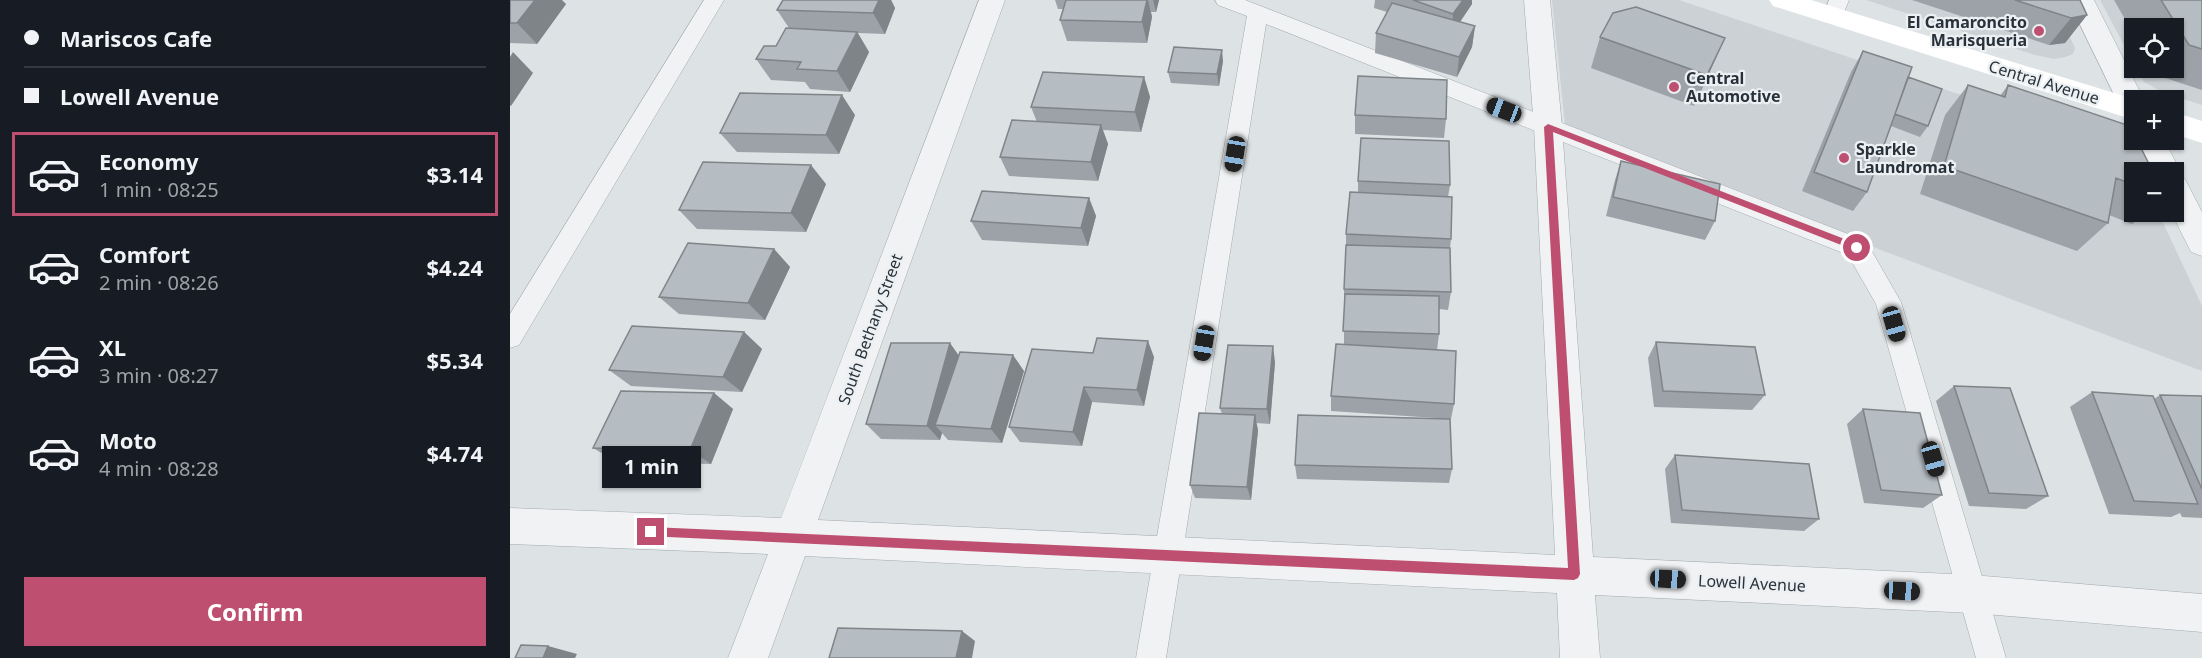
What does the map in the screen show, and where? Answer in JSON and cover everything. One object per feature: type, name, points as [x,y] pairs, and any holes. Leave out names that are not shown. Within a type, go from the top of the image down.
[{"type":"main road","name":"Central Avenue","points":[[1782,0],[1836,8],[2124,106]]},
{"type":"main road","points":[[2184,126],[2202,132]]},
{"type":"street","name":"South Bethany Street","points":[[748,658],[992,0]]},
{"type":"street","points":[[1537,0],[1548,127],[1580,658]]},
{"type":"street","points":[[2081,0],[2125,90]]},
{"type":"street","points":[[2184,207],[2202,243]]},
{"type":"street","name":"Lowell Avenue","points":[[510,526],[792,537],[1972,594],[2202,613]]},
{"type":"lane","points":[[510,337],[714,0]]},
{"type":"lane","points":[[1225,0],[1857,248],[1888,302],[1991,658]]},
{"type":"lane","points":[[1151,658],[1170,555],[1258,13]]},
{"type":"shaded area","points":[[1552,0],[1679,0],[2116,147],[2127,162],[2124,162],[2124,222],[2163,222],[2202,306],[2202,371],[1881,250],[1565,124]]},
{"type":"shaded area","points":[[1866,0],[2053,0],[2075,48],[2073,54],[2054,59],[2035,55]]},
{"type":"shaded area","points":[[2100,0],[2202,0],[2202,105],[2184,99],[2184,90],[2159,90],[2144,82],[2142,78],[2184,78],[2184,18],[2124,18],[2124,45]]},
{"type":"building","points":[[510,0],[535,0],[517,23],[510,23]]},
{"type":"building","points":[[783,0],[879,0],[873,13],[777,10]]},
{"type":"building","points":[[1066,0],[1147,0],[1142,22],[1060,20]]},
{"type":"building","points":[[1413,0],[1463,0],[1453,14]]},
{"type":"building","points":[[2015,0],[2080,0],[2087,15],[2071,18]]},
{"type":"building","points":[[2161,0],[2202,0],[2202,49],[2189,45],[2184,37],[2184,18],[2172,18]]},
{"type":"building","points":[[1392,3],[1475,26],[1459,57],[1376,33]]},
{"type":"building","points":[[1636,7],[1725,38],[1707,75],[1600,37],[1613,13]]},
{"type":"building","points":[[786,28],[857,32],[837,71],[797,69],[801,62],[756,59],[764,46],[776,46]]},
{"type":"building","points":[[1174,47],[1222,50],[1217,74],[1168,72]]},
{"type":"building","name":"Sparkle Laundromat","points":[[1863,51],[1912,67],[1867,192],[1814,172]]},
{"type":"building","points":[[1043,72],[1144,77],[1135,112],[1031,107]]},
{"type":"building","points":[[1358,76],[1447,80],[1446,119],[1355,115]]},
{"type":"building","points":[[1908,77],[1942,89],[1928,126],[1895,114]]},
{"type":"building","points":[[1968,85],[2005,97],[2008,85],[2124,124],[2124,150],[2142,150],[2148,162],[2124,162],[2124,181],[2116,178],[2108,223],[1944,166]]},
{"type":"building","points":[[740,93],[842,95],[826,135],[720,133]]},
{"type":"building","points":[[1012,120],[1101,125],[1091,162],[1000,157]]},
{"type":"building","points":[[1361,138],[1449,141],[1450,185],[1358,181]]},
{"type":"building","points":[[1621,161],[1720,184],[1715,221],[1613,197]]},
{"type":"building","points":[[703,162],[811,165],[791,213],[679,210]]},
{"type":"building","points":[[982,191],[1089,198],[1081,228],[971,221]]},
{"type":"building","points":[[1350,192],[1452,197],[1451,239],[1346,234]]},
{"type":"building","points":[[688,243],[774,249],[748,303],[659,297]]},
{"type":"building","points":[[1346,245],[1450,248],[1451,292],[1344,289]]},
{"type":"building","points":[[1345,294],[1439,296],[1439,334],[1343,331]]},
{"type":"building","points":[[632,326],[744,332],[723,377],[609,370]]},
{"type":"building","points":[[1097,338],[1148,341],[1137,390],[1084,387],[1073,432],[1009,427],[1032,349],[1093,353]]},
{"type":"building","points":[[1656,342],[1755,347],[1765,395],[1663,391]]},
{"type":"building","points":[[891,343],[950,343],[927,426],[866,424]]},
{"type":"building","points":[[1336,344],[1456,351],[1454,404],[1331,396]]},
{"type":"building","points":[[1228,345],[1273,346],[1267,409],[1220,408]]},
{"type":"building","points":[[960,352],[1013,355],[991,429],[935,425]]},
{"type":"building","points":[[1954,386],[2010,388],[2048,496],[1989,493]]},
{"type":"building","points":[[621,391],[714,393],[690,450],[593,448]]},
{"type":"building","points":[[2092,392],[2153,396],[2198,504],[2134,501]]},
{"type":"building","points":[[2160,395],[2202,396],[2202,489]]},
{"type":"building","points":[[1863,409],[1920,413],[1942,495],[1881,490]]},
{"type":"building","points":[[1199,413],[1255,415],[1247,487],[1190,485]]},
{"type":"building","points":[[1298,415],[1450,419],[1452,469],[1295,465]]},
{"type":"building","points":[[1675,455],[1809,464],[1819,519],[1682,510]]},
{"type":"building","points":[[838,628],[962,631],[956,658],[829,658]]},
{"type":"building","points":[[521,645],[548,646],[543,658],[515,658]]},
{"type":"place","name":"El Camaroncito Marisqueria","points":[[2039,31]]},
{"type":"place","name":"Central Automotive","points":[[1674,87]]},
{"type":"place","name":"Sparkle Laundromat","points":[[1844,158]]},
{"type":"route","points":[[651,532],[1574,574],[1548,127],[1857,248]]}]
